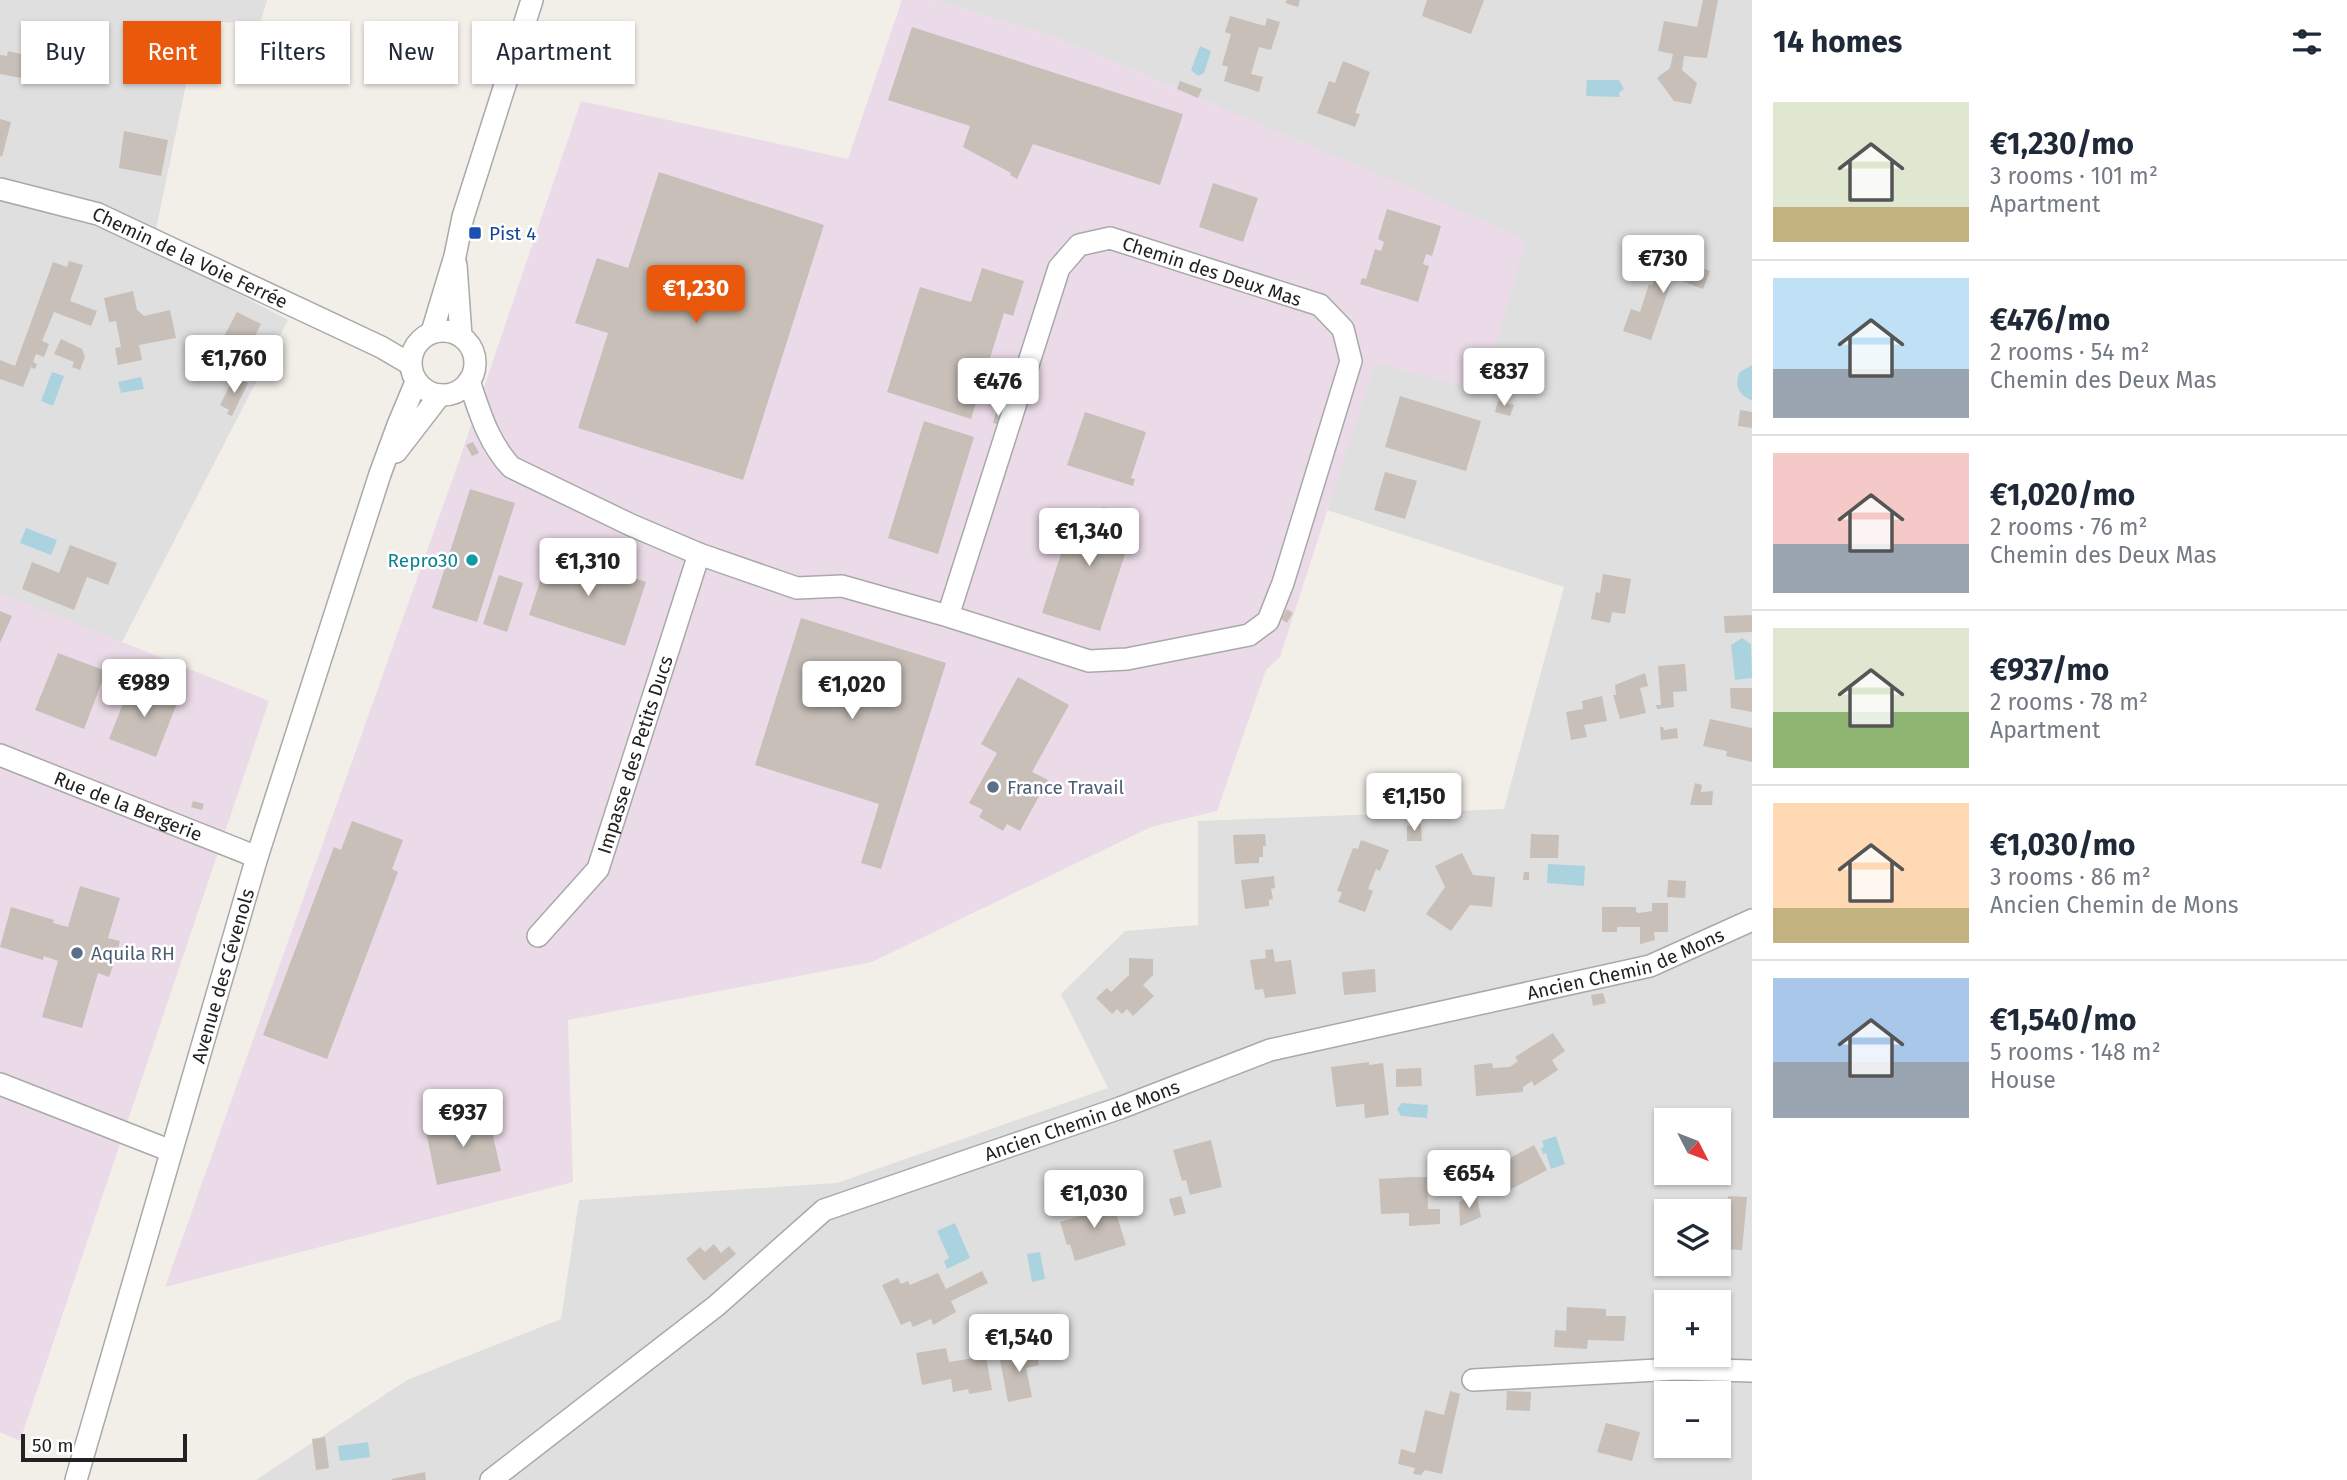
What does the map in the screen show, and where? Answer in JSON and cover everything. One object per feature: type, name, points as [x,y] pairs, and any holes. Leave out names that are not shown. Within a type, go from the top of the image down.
[{"type":"street","points":[[432,332],[455,256],[463,217],[532,0]]},
{"type":"street","name":"Chemin de la Voie Ferrée","points":[[0,188],[98,214],[381,347],[413,373]]},
{"type":"street","name":"Chemin des Deux Mas","points":[[454,390],[486,430],[497,452],[511,467],[631,525],[699,554],[797,588],[842,586],[1089,661],[1127,659],[1248,635],[1268,621],[1287,570],[1351,361],[1343,330],[1320,305],[1110,238],[1079,245],[1059,268],[947,616]]},
{"type":"street","points":[[455,256],[461,336]]},
{"type":"street","points":[[452,331],[469,343],[475,362],[454,390],[423,389],[413,373],[411,353],[423,337],[432,332],[452,331]]},
{"type":"street","name":"Avenue des Cévenols","points":[[76,1480],[257,857],[413,373]]},
{"type":"street","name":"Avenue des Cévenols","points":[[380,474],[409,433],[454,390]]},
{"type":"street","name":"Impasse des Petits Ducs","points":[[538,936],[598,869],[699,554]]},
{"type":"street","name":"Rue de la Bergerie","points":[[0,755],[257,857]]},
{"type":"street","name":"Ancien Chemin de Mons","points":[[491,1480],[716,1307],[824,1210],[1120,1108],[1270,1049],[1650,966],[1752,920]]},
{"type":"street","points":[[0,1084],[171,1151]]},
{"type":"street","points":[[1473,1380],[1676,1369],[1752,1371]]},
{"type":"shaded area","points":[[0,0],[267,0],[261,21],[123,21],[123,84],[186,84],[152,249],[288,320],[122,642],[0,597]]},
{"type":"shaded area","points":[[902,0],[933,0],[1052,36],[1397,182],[1526,240],[1482,391],[1375,363],[1280,657],[1266,670],[1217,811],[1151,827],[872,962],[568,1020],[573,1182],[165,1287],[460,458],[581,101],[848,159]]},
{"type":"shaded area","points":[[933,0],[1752,0],[1752,1480],[256,1480],[407,1380],[561,1319],[579,1200],[837,1183],[1108,1088],[1061,994],[1125,931],[1198,925],[1198,821],[1504,809],[1564,587],[1327,510],[1375,362],[1218,106],[1052,36]]},
{"type":"shaded area","points":[[0,593],[269,701],[20,1441],[0,1432]]},
{"type":"water","points":[[1200,46],[1211,51],[1204,73],[1198,76],[1191,70]]},
{"type":"water","points":[[1587,80],[1619,80],[1624,89],[1619,93],[1620,97],[1586,96]]},
{"type":"water","points":[[1752,365],[1751,400],[1740,392],[1737,381],[1740,372]]},
{"type":"water","points":[[52,372],[64,376],[53,406],[41,401]]},
{"type":"water","points":[[141,377],[144,389],[121,393],[118,382]]},
{"type":"water","points":[[26,528],[57,540],[51,555],[20,543]]},
{"type":"water","points":[[1742,638],[1751,644],[1752,678],[1735,680],[1731,645]]},
{"type":"water","points":[[1548,864],[1585,866],[1584,886],[1547,883]]},
{"type":"water","points":[[1402,1103],[1428,1105],[1427,1118],[1401,1116],[1397,1109]]},
{"type":"water","points":[[1556,1136],[1565,1164],[1551,1169],[1546,1153],[1543,1154],[1541,1148],[1544,1147],[1542,1141]]},
{"type":"water","points":[[955,1223],[970,1258],[947,1269],[944,1261],[949,1258],[937,1231]]},
{"type":"water","points":[[1040,1252],[1045,1279],[1032,1282],[1027,1254]]},
{"type":"water","points":[[368,1442],[370,1457],[340,1461],[338,1446]]},
{"type":"building","points":[[1287,0],[1300,0],[1298,7],[1285,3]]},
{"type":"building","points":[[1427,0],[1484,0],[1471,34],[1422,16]]},
{"type":"building","points":[[1703,0],[1718,0],[1707,58],[1684,56],[1682,70],[1697,83],[1691,104],[1674,101],[1657,78],[1670,68],[1673,54],[1658,51],[1664,21],[1697,27]]},
{"type":"building","points":[[1230,16],[1265,26],[1267,18],[1280,22],[1271,50],[1259,47],[1251,74],[1263,77],[1259,92],[1224,81],[1228,67],[1222,65],[1231,34],[1225,32]]},
{"type":"building","points":[[912,27],[1183,114],[1160,185],[1033,144],[1017,179],[1010,175],[1011,173],[963,147],[970,126],[888,100]]},
{"type":"building","points":[[8,51],[21,54],[21,78],[0,74],[0,55],[7,56]]},
{"type":"building","points":[[1343,61],[1370,72],[1355,113],[1360,114],[1355,127],[1317,113],[1329,81],[1335,83]]},
{"type":"building","points":[[1180,81],[1202,89],[1198,98],[1177,89]]},
{"type":"building","points":[[0,119],[11,122],[2,157],[0,156]]},
{"type":"building","points":[[124,131],[168,140],[161,176],[119,168]]},
{"type":"building","points":[[659,172],[824,225],[743,480],[578,428],[608,333],[575,323],[597,258],[628,268]]},
{"type":"building","points":[[1213,183],[1258,198],[1243,242],[1199,227]]},
{"type":"building","points":[[1387,209],[1441,226],[1432,256],[1426,254],[1423,264],[1429,266],[1418,302],[1360,284],[1362,278],[1366,279],[1375,249],[1381,251],[1384,242],[1378,239]]},
{"type":"building","points":[[1668,254],[1710,271],[1703,289],[1677,279],[1676,282],[1672,280],[1651,340],[1623,331],[1631,309],[1640,312],[1649,284],[1652,285],[1657,274],[1660,275]]},
{"type":"building","points":[[69,261],[83,265],[70,301],[97,311],[91,326],[54,312],[42,341],[49,344],[44,357],[36,354],[33,362],[37,364],[35,369],[31,367],[23,387],[0,379],[0,360],[15,366],[53,262],[67,267]]},
{"type":"building","points":[[982,268],[1024,281],[1013,316],[1004,313],[971,419],[887,392],[920,287],[971,302]]},
{"type":"building","points":[[133,291],[137,310],[144,316],[170,310],[176,338],[139,345],[142,360],[118,365],[115,348],[121,347],[116,321],[109,322],[104,298]]},
{"type":"building","points":[[237,312],[261,324],[246,354],[221,342]]},
{"type":"building","points":[[61,339],[82,349],[85,357],[80,370],[72,367],[74,362],[54,354]]},
{"type":"building","points":[[234,377],[248,383],[232,416],[227,414],[229,410],[220,405]]},
{"type":"building","points":[[1400,396],[1481,421],[1466,471],[1385,447]]},
{"type":"building","points":[[1498,401],[1514,405],[1510,416],[1495,412]]},
{"type":"building","points":[[1740,410],[1752,412],[1752,428],[1738,426]]},
{"type":"building","points":[[996,412],[1003,413],[1000,425],[993,423]]},
{"type":"building","points":[[1085,412],[1146,432],[1131,478],[1135,479],[1133,486],[1067,465]]},
{"type":"building","points":[[924,421],[974,437],[938,554],[888,538]]},
{"type":"building","points":[[473,442],[479,453],[472,456],[466,445]]},
{"type":"building","points":[[1385,472],[1417,481],[1405,519],[1374,510]]},
{"type":"building","name":"Repro30","points":[[470,489],[515,503],[477,622],[432,608]]},
{"type":"building","points":[[1103,507],[1137,517],[1100,631],[1042,613],[1074,513],[1098,521]]},
{"type":"building","points":[[70,545],[117,563],[108,585],[87,577],[74,610],[22,589],[32,562],[59,573]]},
{"type":"building","points":[[550,551],[646,582],[625,646],[529,615]]},
{"type":"building","points":[[1603,574],[1631,579],[1625,614],[1612,612],[1610,623],[1591,619],[1596,592],[1600,593]]},
{"type":"building","points":[[499,575],[523,583],[507,632],[483,624]]},
{"type":"building","points":[[1287,609],[1293,613],[1287,623],[1281,619]]},
{"type":"building","points":[[0,611],[12,616],[0,643]]},
{"type":"building","points":[[1752,615],[1752,632],[1725,633],[1724,616]]},
{"type":"building","points":[[801,618],[946,663],[881,869],[861,863],[879,804],[755,765]]},
{"type":"building","points":[[58,653],[106,671],[84,729],[35,710]]},
{"type":"building","points":[[1685,664],[1687,691],[1673,692],[1674,707],[1657,709],[1656,705],[1661,705],[1658,666]]},
{"type":"building","points":[[1645,673],[1648,686],[1640,688],[1646,713],[1620,719],[1613,695],[1616,695],[1615,685]]},
{"type":"building","points":[[1018,677],[1069,705],[1032,772],[1048,780],[1020,831],[1007,824],[1003,831],[979,817],[983,810],[969,803],[997,753],[981,744]]},
{"type":"building","points":[[132,681],[179,698],[156,757],[109,739]]},
{"type":"building","points":[[1730,688],[1752,688],[1752,712],[1731,708]]},
{"type":"building","points":[[1602,696],[1607,721],[1584,725],[1587,737],[1571,740],[1566,712],[1583,709],[1582,701]]},
{"type":"building","points":[[1710,719],[1752,728],[1752,762],[1726,756],[1727,751],[1703,746]]},
{"type":"building","points":[[1660,727],[1664,730],[1677,728],[1678,738],[1661,740]]},
{"type":"building","points":[[1695,783],[1702,785],[1701,792],[1713,791],[1712,805],[1690,805]]},
{"type":"building","points":[[193,801],[204,804],[202,810],[191,807]]},
{"type":"building","points":[[352,821],[403,840],[392,869],[398,872],[327,1059],[263,1035],[334,847],[341,850]]},
{"type":"building","points":[[1421,824],[1422,841],[1407,841],[1407,826]]},
{"type":"building","points":[[1265,834],[1266,846],[1263,846],[1263,857],[1259,857],[1259,863],[1235,864],[1233,835]]},
{"type":"building","points":[[1531,834],[1559,835],[1558,858],[1530,858]]},
{"type":"building","points":[[1361,840],[1389,850],[1380,871],[1376,869],[1368,889],[1373,891],[1365,912],[1338,902],[1342,892],[1337,891],[1353,848],[1358,849]]},
{"type":"building","points":[[1462,853],[1473,875],[1495,877],[1492,907],[1470,905],[1451,931],[1426,914],[1445,887],[1435,866]]},
{"type":"building","points":[[1524,872],[1529,872],[1529,880],[1523,880]]},
{"type":"building","points":[[1274,876],[1275,888],[1271,889],[1273,899],[1269,900],[1269,906],[1245,909],[1241,880]]},
{"type":"building","points":[[1668,880],[1686,881],[1685,898],[1667,897]]},
{"type":"building","points":[[80,886],[120,898],[108,938],[120,941],[114,963],[109,977],[98,973],[82,1028],[42,1017],[58,961],[44,956],[43,960],[0,947],[11,907],[68,927]]},
{"type":"building","points":[[1652,903],[1668,903],[1668,932],[1654,932],[1655,940],[1640,944],[1640,927],[1617,927],[1617,932],[1602,932],[1602,907],[1636,907],[1636,912],[1639,913],[1652,911]]},
{"type":"building","points":[[1273,949],[1275,962],[1291,960],[1296,994],[1265,998],[1263,989],[1255,990],[1250,960],[1266,958],[1265,950]]},
{"type":"building","points":[[1129,958],[1153,959],[1153,975],[1143,985],[1154,996],[1133,1016],[1127,1009],[1122,1014],[1117,1009],[1112,1014],[1096,998],[1107,988],[1111,992],[1129,975]]},
{"type":"building","points":[[1375,969],[1376,992],[1344,995],[1342,972]]},
{"type":"building","points":[[1603,993],[1606,1003],[1593,1006],[1591,995]]},
{"type":"building","points":[[1553,1033],[1565,1051],[1552,1060],[1558,1070],[1534,1086],[1532,1081],[1523,1087],[1523,1092],[1476,1096],[1474,1065],[1492,1063],[1493,1068],[1510,1067],[1518,1061],[1515,1057]]},
{"type":"building","points":[[1369,1062],[1369,1065],[1383,1063],[1389,1115],[1365,1118],[1364,1104],[1336,1107],[1331,1067]]},
{"type":"building","points":[[1421,1068],[1422,1086],[1396,1087],[1396,1069]]},
{"type":"building","points":[[488,1114],[501,1171],[437,1185],[425,1127]]},
{"type":"building","points":[[1211,1140],[1222,1187],[1190,1195],[1186,1180],[1182,1181],[1173,1150]]},
{"type":"building","points":[[1534,1145],[1547,1170],[1500,1195],[1494,1184],[1483,1190],[1473,1173],[1499,1159],[1501,1163]]},
{"type":"building","points":[[1427,1177],[1428,1209],[1440,1209],[1440,1224],[1409,1226],[1409,1213],[1381,1214],[1379,1179]]},
{"type":"building","points":[[1476,1192],[1481,1217],[1460,1226],[1459,1202]]},
{"type":"building","points":[[1181,1196],[1186,1213],[1174,1216],[1169,1199]]},
{"type":"building","points":[[1728,1196],[1747,1197],[1742,1250],[1731,1249],[1731,1199],[1728,1199]]},
{"type":"building","points":[[1111,1197],[1126,1245],[1075,1261],[1060,1222],[1083,1215],[1080,1207]]},
{"type":"building","points":[[714,1244],[721,1253],[729,1246],[736,1254],[704,1281],[686,1259],[700,1247],[705,1252]]},
{"type":"building","points":[[982,1271],[988,1283],[951,1301],[956,1312],[933,1325],[931,1319],[913,1327],[910,1321],[901,1325],[882,1285],[898,1278],[901,1284],[908,1281],[910,1285],[938,1273],[946,1289]]},
{"type":"building","points":[[1567,1307],[1606,1309],[1606,1316],[1626,1316],[1624,1341],[1588,1340],[1587,1349],[1554,1347],[1555,1330],[1566,1331]]},
{"type":"building","points":[[1035,1344],[1039,1365],[1026,1368],[1032,1397],[1008,1402],[1000,1360],[1023,1356],[1021,1347]]},
{"type":"building","points":[[946,1348],[949,1362],[986,1356],[992,1390],[969,1394],[968,1389],[953,1392],[951,1379],[922,1385],[916,1353]]},
{"type":"building","points":[[1450,1391],[1460,1394],[1442,1474],[1425,1470],[1421,1475],[1413,1474],[1415,1468],[1398,1464],[1401,1449],[1415,1453],[1425,1410],[1444,1415]]},
{"type":"building","points":[[1507,1391],[1531,1392],[1530,1411],[1506,1410]]},
{"type":"building","points":[[1606,1423],[1640,1432],[1632,1461],[1597,1452]]},
{"type":"building","points":[[325,1437],[329,1468],[316,1470],[312,1439]]},
{"type":"building","points":[[425,1472],[426,1480],[392,1480],[392,1479]]},
{"type":"place","name":"Pist 4","points":[[475,233]]},
{"type":"place","name":"Repro30","points":[[472,560]]},
{"type":"place","name":"France Travail","points":[[993,787]]},
{"type":"place","name":"Aquila RH","points":[[77,953]]}]
